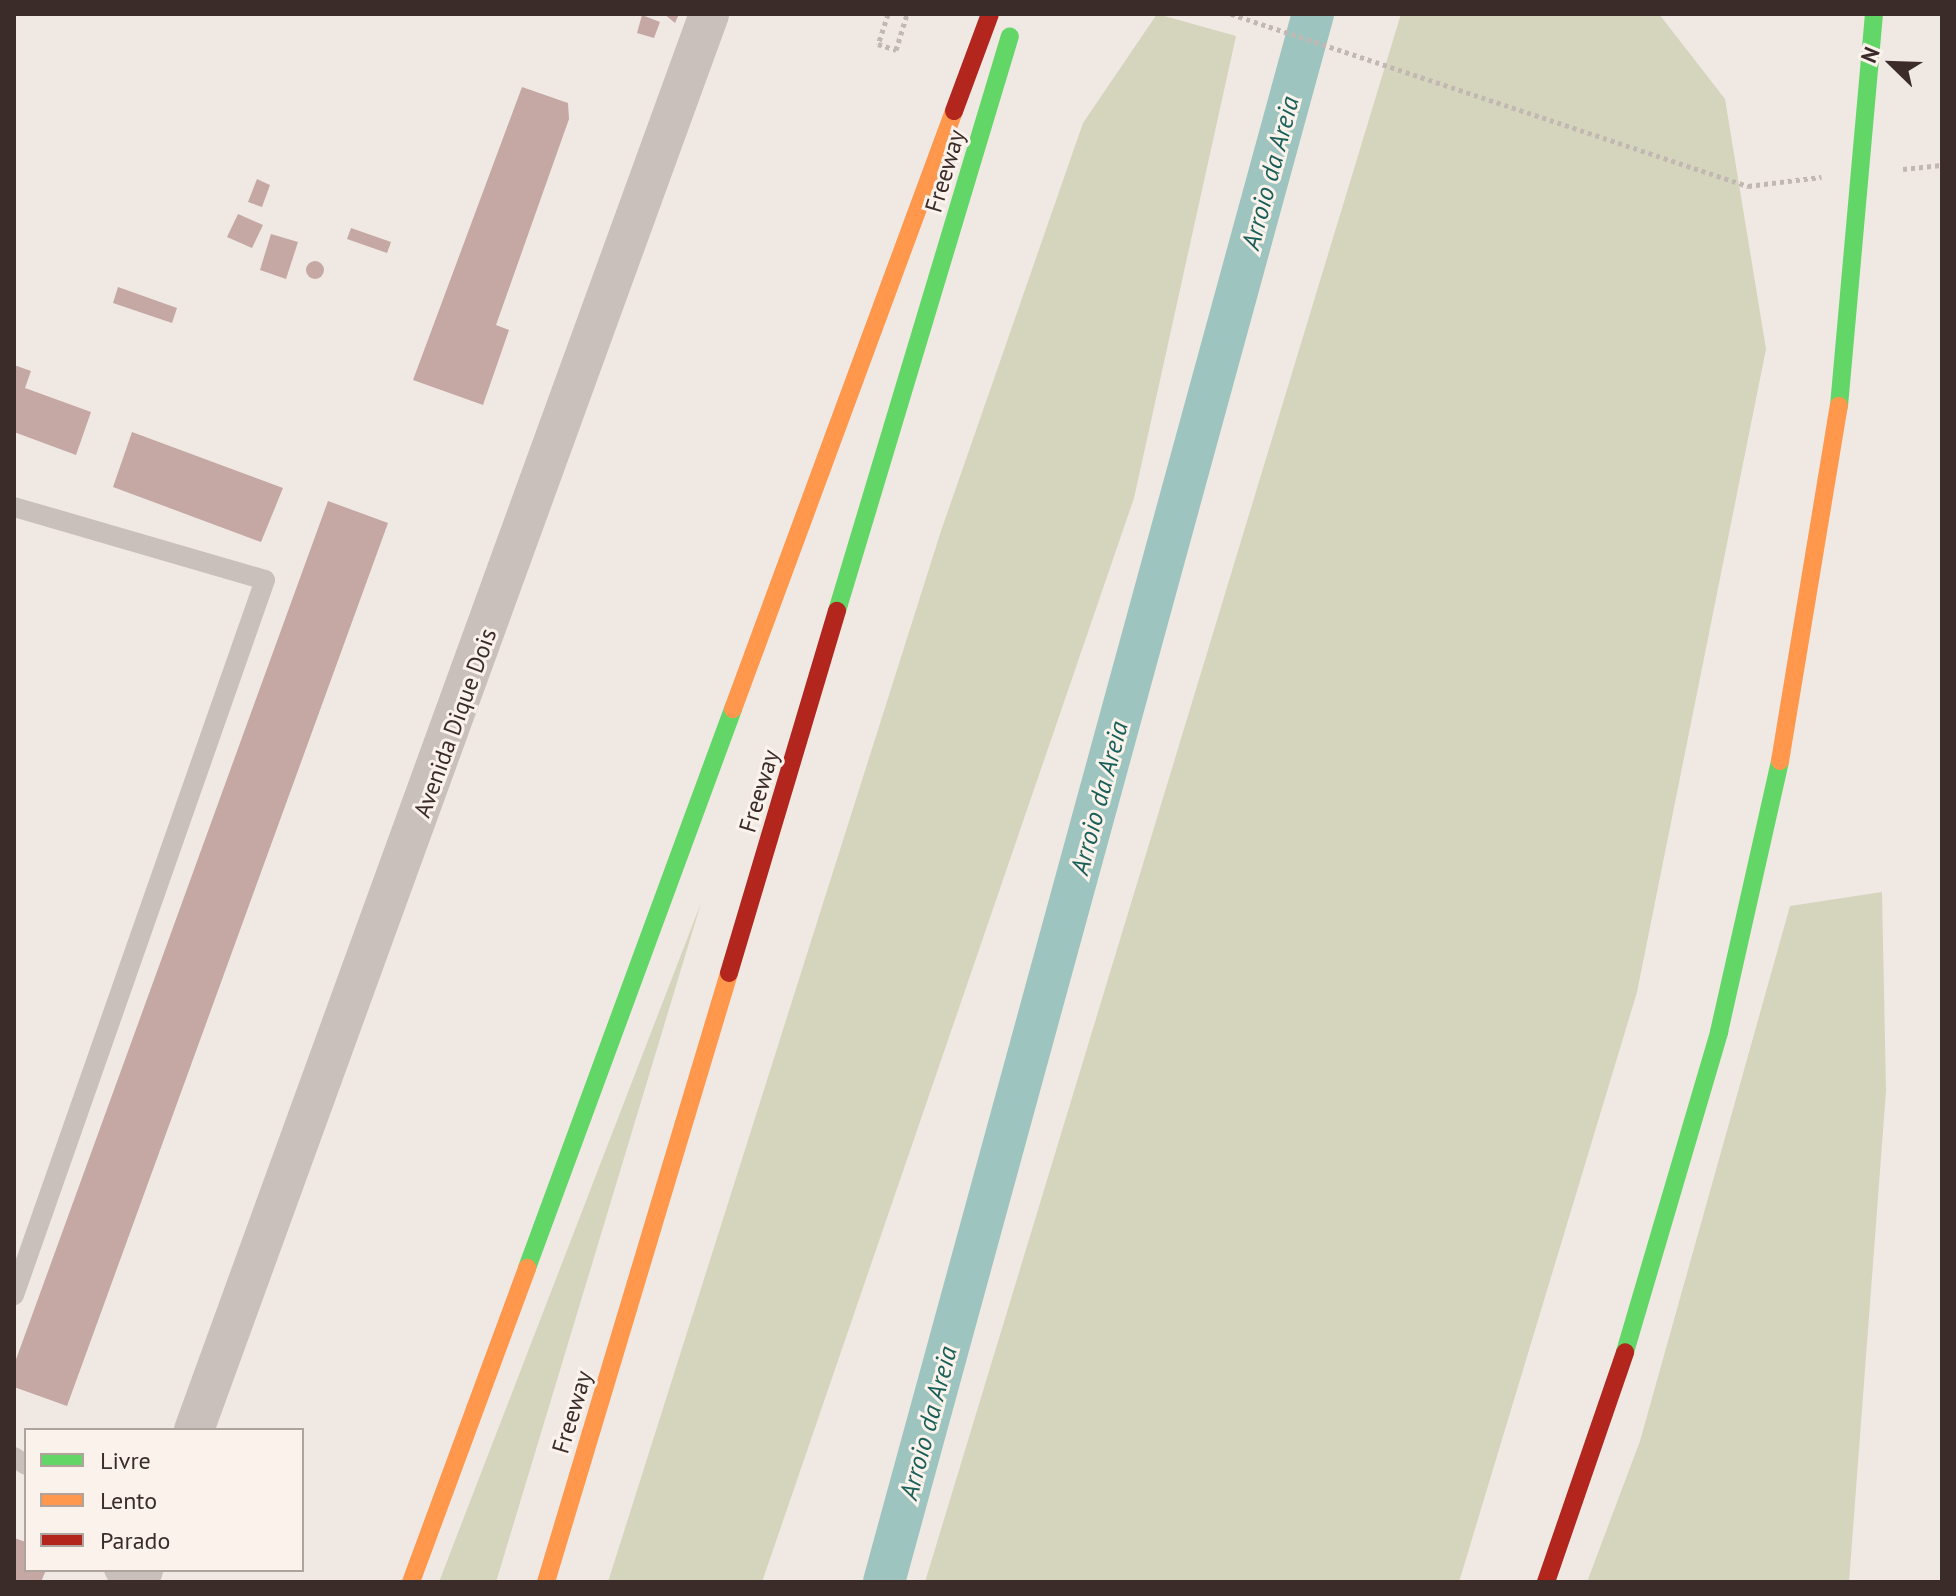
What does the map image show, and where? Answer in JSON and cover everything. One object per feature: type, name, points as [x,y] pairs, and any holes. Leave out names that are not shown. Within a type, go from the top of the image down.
[{"type":"highway","points":[[411,1582],[990,14]]},
{"type":"highway","name":"Freeway","points":[[546,1582],[1016,14]]},
{"type":"highway","points":[[1546,1582],[1680,1169],[1778,772],[1848,349],[1874,14]]},
{"type":"street","name":"Avenida Dique Dois","points":[[195,1428],[709,14]]},
{"type":"lane","points":[[14,507],[265,580],[14,1295]]},
{"type":"path","points":[[888,14],[878,44],[896,50],[907,14]]},
{"type":"path","points":[[1231,14],[1748,186],[1809,175],[1837,176]]},
{"type":"path","points":[[1889,170],[1942,165]]},
{"type":"green space","points":[[1157,14],[1236,36],[1134,498],[762,1582],[608,1582],[941,531],[1083,123]]},
{"type":"green space","points":[[1401,14],[1659,14],[1725,99],[1766,349],[1637,992],[1459,1582],[925,1582]]},
{"type":"green space","points":[[1882,892],[1886,1091],[1849,1582],[1587,1582],[1640,1441],[1790,906]]},
{"type":"green space","points":[[701,903],[496,1582],[439,1582]]},
{"type":"building","points":[[664,14],[679,14],[675,23]]},
{"type":"building","points":[[642,15],[660,22],[654,38],[637,33]]},
{"type":"building","points":[[522,87],[568,103],[569,119],[496,325],[509,330],[483,405],[413,380]]},
{"type":"building","points":[[257,179],[270,185],[262,207],[248,202]]},
{"type":"building","points":[[238,214],[263,225],[252,248],[227,237]]},
{"type":"building","points":[[351,228],[391,242],[387,253],[347,239]]},
{"type":"building","points":[[271,234],[298,242],[286,279],[260,270]]},
{"type":"building","points":[[315,261],[324,270],[315,279],[306,270]]},
{"type":"building","points":[[118,287],[177,308],[172,323],[113,303]]},
{"type":"building","points":[[14,365],[31,371],[25,388],[91,412],[76,455],[14,432]]},
{"type":"building","points":[[132,432],[283,488],[261,542],[113,487]]},
{"type":"building","points":[[328,501],[388,523],[67,1406],[14,1387],[14,1365]]},
{"type":"building","points":[[14,1538],[24,1541],[24,1572],[45,1572],[41,1582],[14,1582]]},
{"type":"waterway","name":"Arroio da Areia","points":[[884,1582],[1313,14]]},
{"type":"traffic: fast","points":[[1839,406],[1874,14]]},
{"type":"traffic: fast","points":[[837,611],[1010,36]]},
{"type":"traffic: fast","points":[[527,1268],[733,709]]},
{"type":"traffic: fast","points":[[1625,1352],[1719,1032],[1780,761]]},
{"type":"traffic: slow","points":[[733,709],[954,111]]},
{"type":"traffic: slow","points":[[1780,761],[1839,406]]},
{"type":"traffic: slow","points":[[546,1582],[729,973]]},
{"type":"traffic: slow","points":[[411,1582],[527,1268]]},
{"type":"traffic: jam","points":[[954,111],[990,14]]},
{"type":"traffic: jam","points":[[729,973],[837,611]]},
{"type":"traffic: jam","points":[[1546,1582],[1625,1352]]}]
